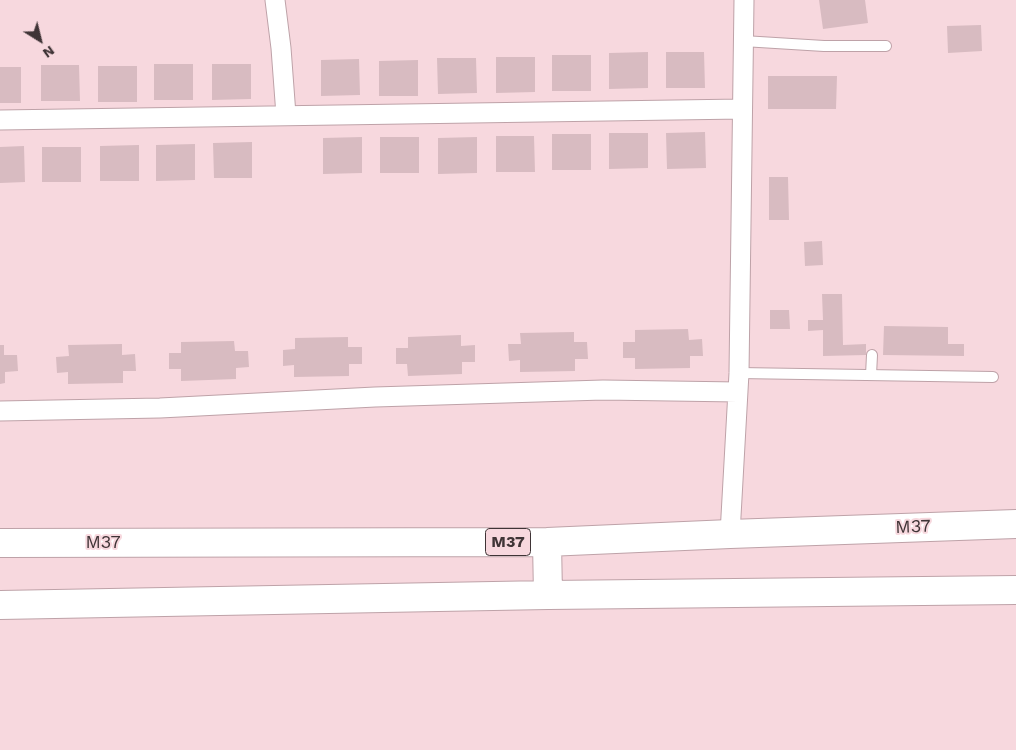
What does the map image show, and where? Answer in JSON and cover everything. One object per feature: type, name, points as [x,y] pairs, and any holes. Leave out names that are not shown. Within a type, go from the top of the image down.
[{"type":"highway","name":"M37","points":[[0,543],[547,542],[1016,524]]},
{"type":"highway","points":[[547,542],[548,595]]},
{"type":"highway","points":[[0,605],[548,595],[1016,590]]},
{"type":"street","points":[[275,0],[286,115]]},
{"type":"street","points":[[730,534],[739,373],[744,0]]},
{"type":"street","points":[[0,120],[742,109]]},
{"type":"street","points":[[0,411],[160,408],[375,397],[603,390],[738,392]]},
{"type":"lane","points":[[743,41],[824,46],[886,46]]},
{"type":"lane","points":[[871,375],[872,355]]},
{"type":"lane","points":[[739,373],[993,377]]},
{"type":"building","points":[[819,0],[865,0],[868,23],[823,29]]},
{"type":"building","points":[[981,25],[982,51],[948,53],[947,26]]},
{"type":"building","points":[[648,52],[648,88],[609,89],[609,53]]},
{"type":"building","points":[[666,52],[704,52],[705,88],[666,88]]},
{"type":"building","points":[[552,55],[591,55],[591,91],[552,91]]},
{"type":"building","points":[[496,57],[535,57],[535,92],[496,93]]},
{"type":"building","points":[[437,58],[476,58],[477,93],[438,94]]},
{"type":"building","points":[[359,59],[360,95],[321,96],[321,60]]},
{"type":"building","points":[[418,60],[418,96],[379,96],[379,61]]},
{"type":"building","points":[[154,64],[193,64],[193,100],[154,100]]},
{"type":"building","points":[[212,64],[251,64],[251,99],[212,100]]},
{"type":"building","points":[[41,65],[79,65],[80,101],[41,101]]},
{"type":"building","points":[[98,66],[137,66],[137,102],[98,102]]},
{"type":"building","points":[[0,67],[21,67],[21,103],[0,103]]},
{"type":"building","points":[[768,76],[837,76],[836,109],[768,109]]},
{"type":"building","points":[[705,132],[706,168],[667,169],[666,133]]},
{"type":"building","points":[[609,133],[648,133],[648,168],[609,169]]},
{"type":"building","points":[[552,134],[591,134],[591,170],[552,170]]},
{"type":"building","points":[[496,136],[534,136],[535,172],[496,172]]},
{"type":"building","points":[[362,137],[362,173],[323,174],[323,138]]},
{"type":"building","points":[[380,137],[419,137],[419,173],[380,173]]},
{"type":"building","points":[[477,137],[477,173],[438,174],[438,138]]},
{"type":"building","points":[[252,142],[252,178],[214,178],[213,143]]},
{"type":"building","points":[[195,144],[195,180],[156,181],[156,145]]},
{"type":"building","points":[[139,145],[139,181],[100,181],[100,146]]},
{"type":"building","points":[[24,146],[25,182],[0,183],[0,147]]},
{"type":"building","points":[[42,147],[81,147],[81,182],[42,182]]},
{"type":"building","points":[[769,177],[788,177],[789,220],[769,220]]},
{"type":"building","points":[[822,241],[823,265],[805,266],[804,242]]},
{"type":"building","points":[[822,294],[842,294],[843,345],[866,344],[866,355],[823,356],[823,330],[808,331],[808,320],[823,320]]},
{"type":"building","points":[[770,310],[789,310],[790,329],[770,329]]},
{"type":"building","points":[[884,326],[948,327],[948,344],[964,344],[964,356],[883,355]]},
{"type":"building","points":[[688,329],[689,340],[702,339],[703,356],[690,356],[690,368],[635,369],[635,358],[623,358],[623,342],[635,342],[635,330]]},
{"type":"building","points":[[574,332],[574,342],[587,342],[588,359],[575,359],[575,371],[520,372],[520,360],[509,361],[508,344],[521,344],[520,333]]},
{"type":"building","points":[[461,335],[461,346],[475,345],[475,362],[462,362],[462,374],[408,376],[407,364],[396,364],[396,348],[408,348],[408,337]]},
{"type":"building","points":[[348,337],[348,347],[362,347],[362,364],[349,364],[349,376],[294,377],[294,365],[283,366],[283,350],[295,349],[295,338]]},
{"type":"building","points":[[234,341],[235,351],[248,351],[249,367],[236,368],[236,379],[181,381],[181,369],[169,369],[169,353],[181,353],[181,342]]},
{"type":"building","points":[[122,344],[122,355],[135,354],[136,371],[123,371],[123,383],[68,384],[68,372],[57,373],[56,357],[69,356],[68,345]]},
{"type":"building","points":[[0,345],[4,345],[4,355],[17,355],[18,371],[5,372],[5,383],[0,384]]}]
